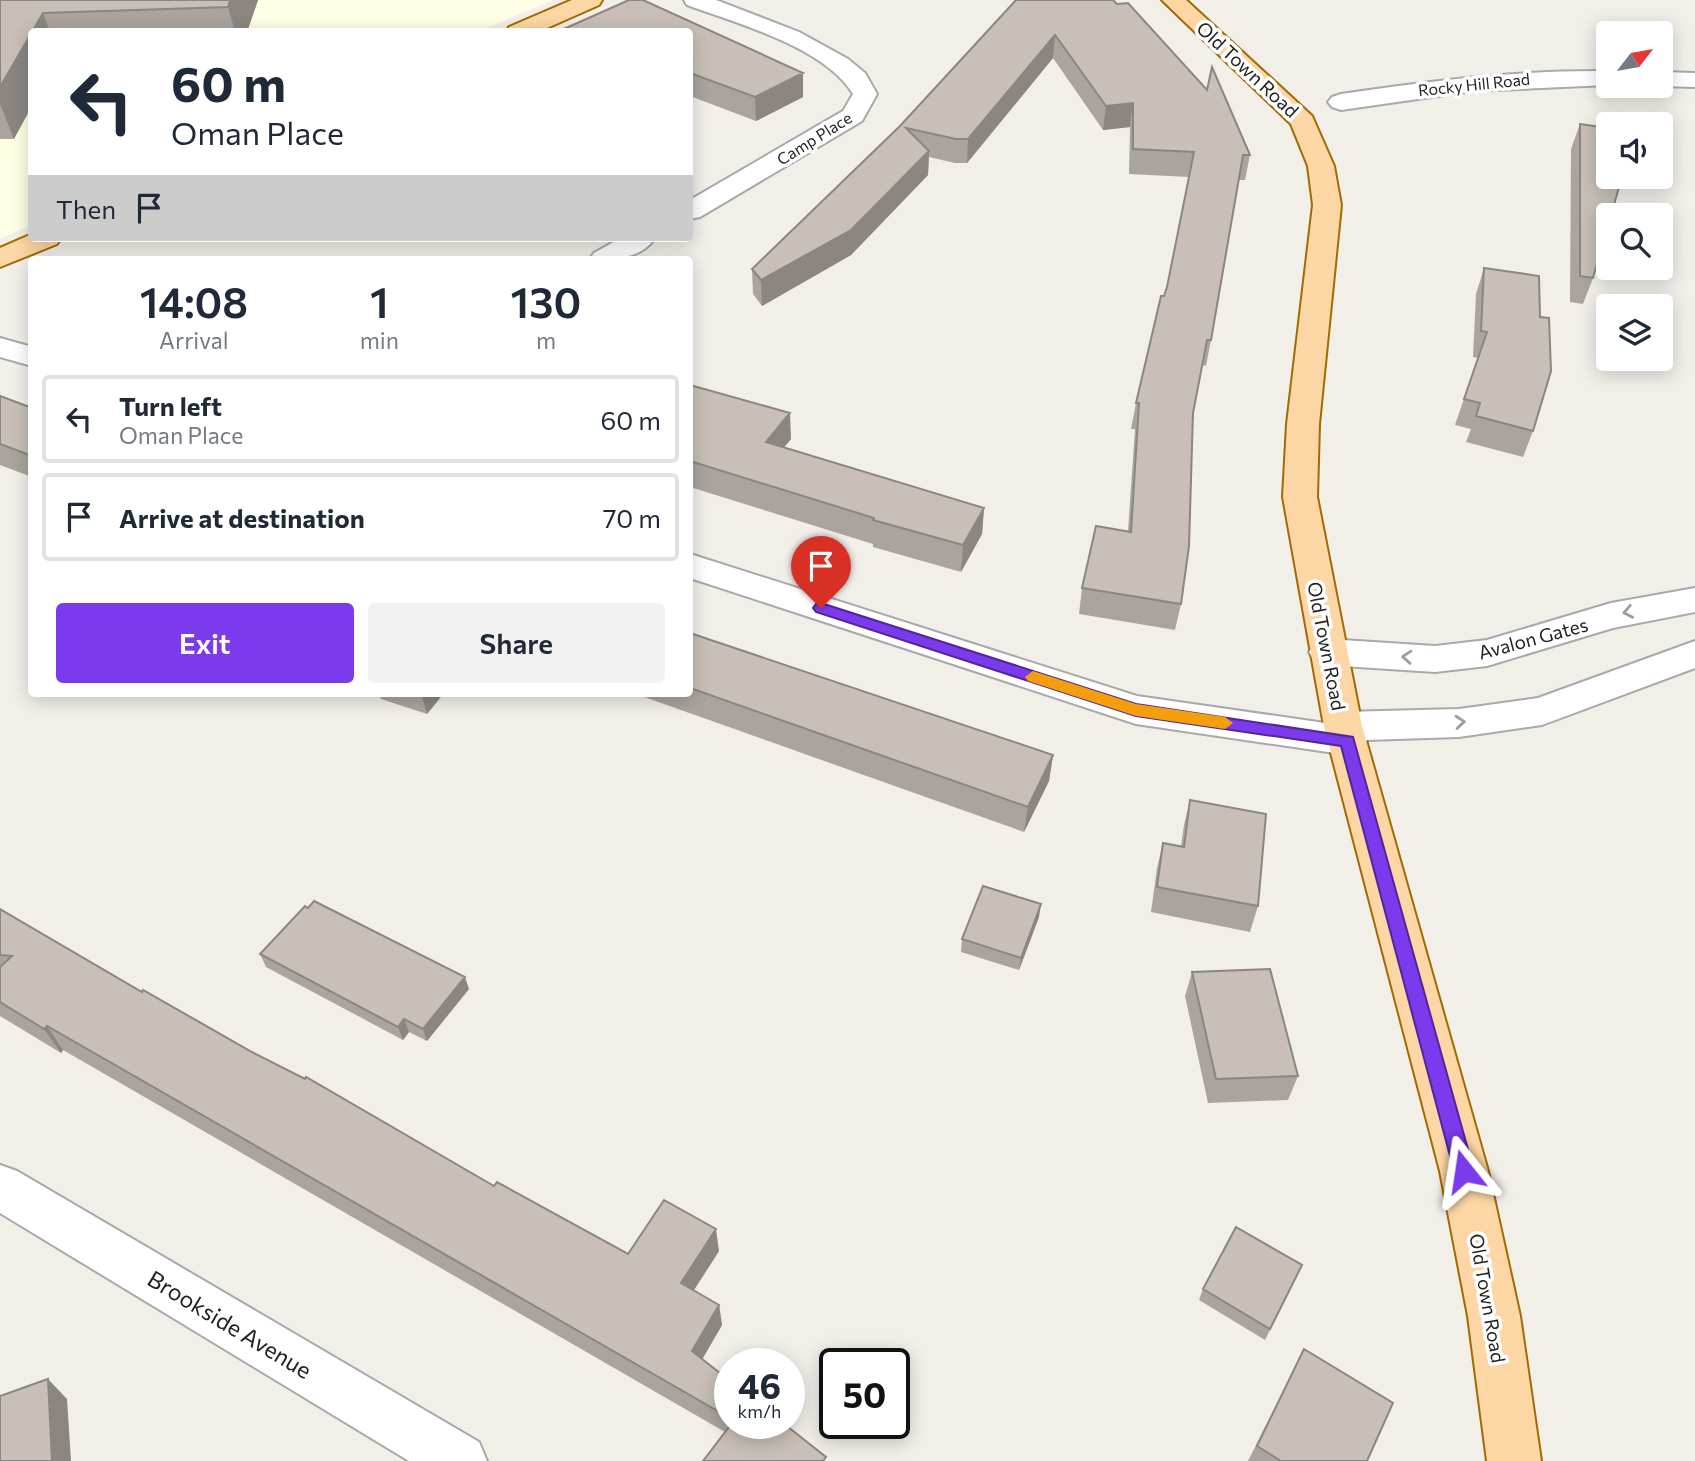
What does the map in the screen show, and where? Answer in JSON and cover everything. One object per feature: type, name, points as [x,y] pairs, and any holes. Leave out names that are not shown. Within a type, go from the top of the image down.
[{"type":"main road","points":[[526,28],[590,0]]},
{"type":"main road","name":"Old Town Road","points":[[1173,0],[1303,121],[1321,166],[1327,205],[1303,425],[1300,498],[1327,652],[1345,734],[1464,1171],[1494,1316],[1514,1461]]},
{"type":"main road","points":[[0,258],[38,242]]},
{"type":"street","name":"Camp Place","points":[[693,209],[853,117],[865,94],[863,84],[854,74],[818,50],[695,0]]},
{"type":"street","name":"Rocky Hill Road","points":[[1342,102],[1443,86],[1545,77],[1596,78]]},
{"type":"street","points":[[1673,79],[1695,80]]},
{"type":"street","points":[[609,256],[634,242]]},
{"type":"street","points":[[0,347],[28,356]]},
{"type":"street","points":[[693,567],[1136,710],[1345,734],[1459,723],[1542,710],[1695,654]]},
{"type":"street","name":"Avalon Gates","points":[[1327,652],[1434,659],[1487,653],[1611,616],[1695,600]]},
{"type":"street","name":"Brookside Avenue","points":[[0,1187],[460,1461]]},
{"type":"shaded area","points":[[0,0],[553,0],[487,28],[28,28],[28,226],[0,239]]},
{"type":"building","points":[[0,0],[230,0],[228,7],[43,13],[34,28],[28,28],[28,39],[0,87]]},
{"type":"building","points":[[629,0],[643,0],[803,73],[755,97],[693,74],[693,28],[566,28]]},
{"type":"building","points":[[1016,0],[1113,0],[1117,4],[1128,3],[1207,90],[1212,67],[1250,155],[1243,155],[1211,340],[1207,340],[1193,413],[1189,546],[1181,604],[1082,588],[1096,526],[1131,532],[1139,403],[1136,403],[1161,296],[1164,296],[1167,287],[1194,152],[1133,149],[1133,103],[1106,106],[1055,35],[968,139],[906,128],[929,151],[851,230],[761,280],[752,269],[900,126]]},
{"type":"building","points":[[1580,124],[1596,126],[1596,189],[1619,189],[1614,203],[1596,203],[1596,267],[1593,278],[1580,276]]},
{"type":"building","points":[[1484,268],[1539,276],[1540,317],[1549,318],[1551,371],[1533,431],[1476,416],[1480,403],[1464,399],[1487,332],[1481,331]]},
{"type":"building","points":[[693,386],[790,413],[766,442],[984,508],[963,545],[873,520],[874,518],[693,462]]},
{"type":"building","points":[[0,396],[28,406],[28,454],[0,444]]},
{"type":"building","points":[[693,634],[1053,755],[1028,807],[693,689]]},
{"type":"building","points":[[1190,800],[1266,814],[1258,906],[1157,887],[1163,843],[1184,847]]},
{"type":"building","points":[[983,886],[1041,904],[1021,958],[962,939]]},
{"type":"building","points":[[314,901],[465,977],[423,1029],[404,1019],[398,1027],[260,954],[305,906],[308,908]]},
{"type":"building","points":[[0,909],[142,992],[143,990],[252,1052],[305,1079],[306,1077],[494,1186],[497,1182],[628,1254],[664,1200],[716,1229],[681,1283],[719,1305],[692,1351],[714,1368],[714,1409],[47,1026],[44,1029],[0,1002],[0,967],[12,956],[0,955]]},
{"type":"building","points":[[1270,969],[1298,1076],[1216,1079],[1192,972]]},
{"type":"building","points":[[1236,1227],[1302,1265],[1270,1329],[1203,1289]]},
{"type":"building","points":[[1304,1349],[1393,1403],[1367,1461],[1281,1461],[1257,1446]]},
{"type":"building","points":[[48,1379],[52,1461],[0,1461],[0,1396]]},
{"type":"building","points":[[720,1439],[803,1439],[826,1457],[823,1461],[703,1461]]},
{"type":"slow traffic","points":[[1033,677],[1136,710],[1225,723]]},
{"type":"route","points":[[821,608],[1136,710],[1348,741],[1464,1171]]}]
